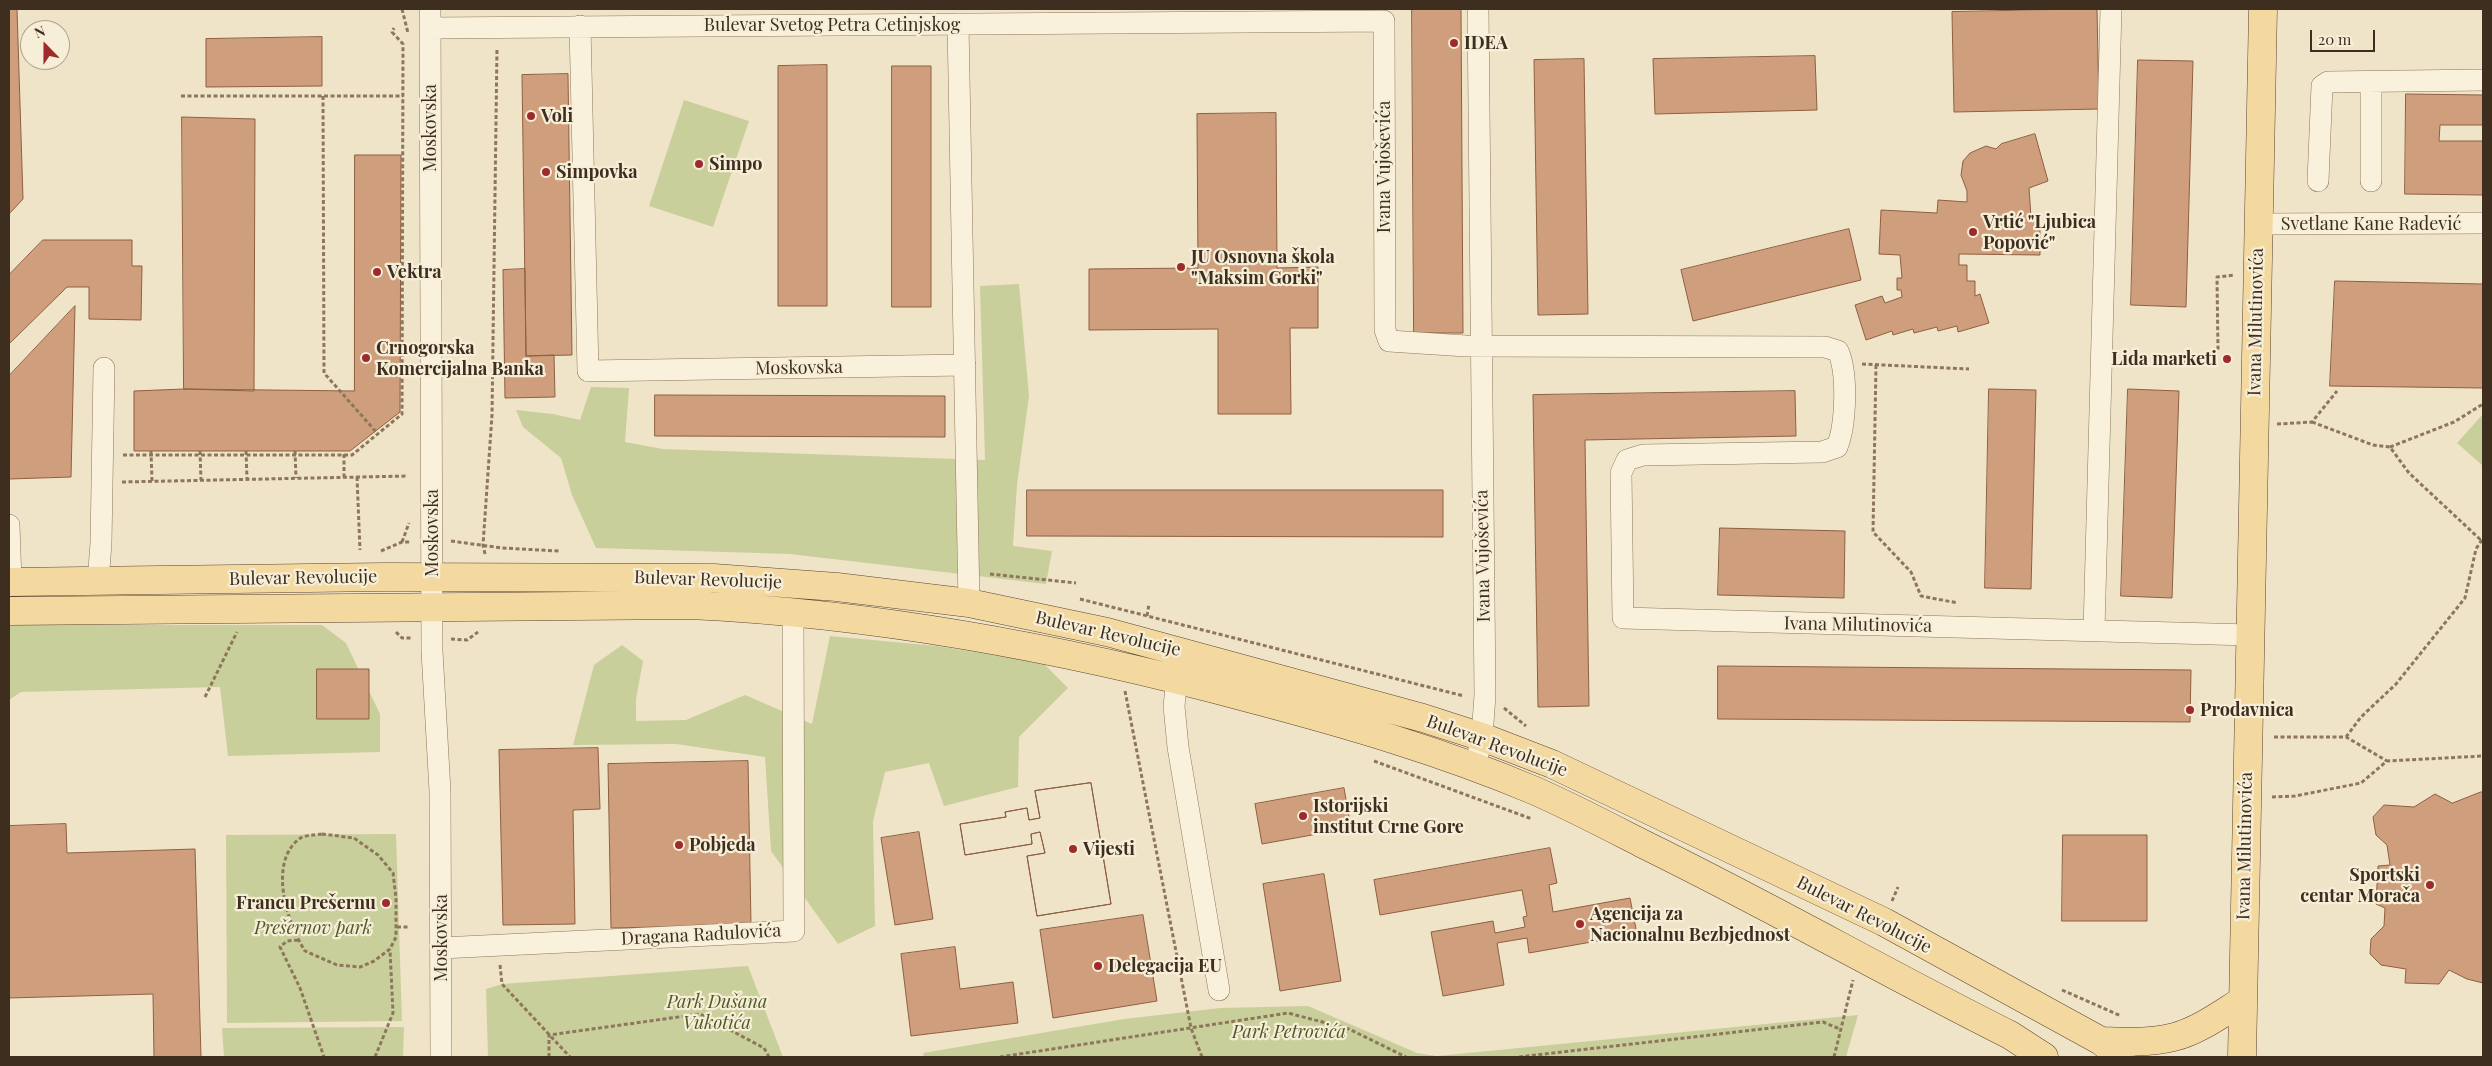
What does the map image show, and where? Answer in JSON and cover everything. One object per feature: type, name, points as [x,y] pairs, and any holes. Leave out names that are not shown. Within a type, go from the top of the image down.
[{"type":"main road","name":"Ivana Milutinovića","points":[[2242,1057],[2263,9]]},
{"type":"main road","name":"Bulevar Revolucije","points":[[10,582],[432,577],[714,578],[837,587],[969,603],[1140,640],[1423,718],[1482,737],[1552,764],[1884,922],[2111,1049]]},
{"type":"main road","name":"Bulevar Revolucije","points":[[9,611],[432,608],[564,604],[690,605],[794,613],[915,627],[1007,642],[1127,685],[1177,679],[1285,708],[1475,767],[1540,793],[1685,865],[2010,1035],[2044,1057]]},
{"type":"main road","points":[[2111,1049],[2175,1037],[2201,1026],[2242,1001]]},
{"type":"street","name":"Ivana Vujoševića","points":[[1475,767],[1482,737],[1485,695],[1478,9]]},
{"type":"street","points":[[2094,630],[2111,9]]},
{"type":"street","name":"Bulevar Svetog Petra Cetinjskog","points":[[430,18],[498,27],[1384,21]]},
{"type":"street","name":"Moskovska","points":[[430,18],[432,608],[440,791],[441,1057]]},
{"type":"street","name":"Ivana Vujoševića","points":[[1384,21],[1386,336],[1389,341],[1394,343],[1480,345],[1825,347],[1841,357]]},
{"type":"street","points":[[958,24],[970,571],[969,603]]},
{"type":"street","name":"Moskovska","points":[[580,26],[588,371],[965,365]]},
{"type":"street","points":[[2318,181],[2322,86],[2328,82],[2483,80]]},
{"type":"street","points":[[2371,82],[2371,182]]},
{"type":"street","name":"Svetlane Kane Radević","points":[[2258,224],[2483,223]]},
{"type":"street","name":"Ivana Milutinovića","points":[[1841,357],[1843,434],[1837,447],[1822,452],[1643,454],[1627,460],[1621,473],[1623,618],[2250,635]]},
{"type":"street","points":[[98,582],[102,543],[104,368]]},
{"type":"street","points":[[9,525],[10,582]]},
{"type":"street","name":"Dragana Radulovića","points":[[440,948],[794,931],[794,613]]},
{"type":"street","points":[[1177,679],[1174,706],[1178,747],[1219,990]]},
{"type":"path","points":[[483,545],[492,415],[498,27]]},
{"type":"path","points":[[102,455],[296,453],[352,455],[402,414],[403,44],[392,32],[394,28]]},
{"type":"path","points":[[181,96],[403,96]]},
{"type":"path","points":[[322,96],[324,373],[378,434]]},
{"type":"path","points":[[2182,362],[2218,351],[2216,278],[2257,271]]},
{"type":"path","points":[[1841,357],[1876,365],[1970,369]]},
{"type":"path","points":[[1876,365],[1873,532],[1911,572],[1921,596],[1958,603]]},
{"type":"path","points":[[2312,422],[2337,391]]},
{"type":"path","points":[[2254,422],[2265,424],[2312,422],[2374,445],[2390,447],[2454,422],[2483,404]]},
{"type":"path","points":[[2390,447],[2409,473],[2482,542]]},
{"type":"path","points":[[151,453],[152,481]]},
{"type":"path","points":[[200,453],[201,480]]},
{"type":"path","points":[[246,453],[247,479]]},
{"type":"path","points":[[296,453],[296,478]]},
{"type":"path","points":[[344,454],[344,477]]},
{"type":"path","points":[[102,482],[408,476]]},
{"type":"path","points":[[357,477],[360,550]]},
{"type":"path","points":[[2346,737],[2361,717],[2396,684],[2465,598],[2476,548],[2483,538]]},
{"type":"path","points":[[970,571],[1076,583]]},
{"type":"path","points":[[1140,640],[1149,604]]},
{"type":"path","points":[[205,697],[238,630]]},
{"type":"path","points":[[1127,685],[1191,1028],[1202,1057]]},
{"type":"path","points":[[2274,737],[2346,737],[2387,761],[2483,756]]},
{"type":"path","points":[[1372,761],[1537,820]]},
{"type":"path","points":[[2246,796],[2295,796],[2361,784],[2387,761]]},
{"type":"path","points":[[315,835],[354,838],[378,855],[393,873],[396,927],[396,937],[390,949],[374,961],[360,967],[337,965],[305,951],[298,940],[290,918],[281,873],[287,852],[300,837],[315,835]]},
{"type":"path","points":[[396,927],[409,927]]},
{"type":"path","points":[[298,940],[287,941],[280,948],[300,988],[324,1057]]},
{"type":"path","points":[[498,945],[502,984],[570,1057]]},
{"type":"path","points":[[375,1057],[393,1013],[390,949]]},
{"type":"path","points":[[1834,1057],[1854,976]]},
{"type":"path","points":[[1000,1057],[1288,1013],[1349,1029],[1406,1057]]},
{"type":"path","points":[[549,1035],[700,1014],[764,1048],[769,1057]]},
{"type":"path","points":[[1520,1057],[1823,1022],[1840,1030]]},
{"type":"path","points":[[549,1035],[549,1057]]},
{"type":"green space","name":"Simpo","points":[[684,100],[749,121],[713,227],[649,206]]},
{"type":"green space","points":[[1019,284],[1029,396],[1017,485],[1013,546],[1052,551],[1046,584],[790,554],[596,548],[572,495],[561,458],[523,427],[516,410],[553,414],[580,420],[591,387],[629,388],[625,442],[663,449],[985,460],[980,286]]},
{"type":"green space","points":[[2483,414],[2483,466],[2457,443]]},
{"type":"green space","points":[[9,625],[322,625],[346,643],[380,714],[380,752],[228,756],[220,687],[21,692],[9,700]]},
{"type":"green space","points":[[830,636],[937,646],[1043,663],[1068,688],[1019,737],[1018,787],[944,806],[929,763],[885,772],[873,821],[875,926],[838,944],[771,851],[765,757],[676,744],[573,745],[594,665],[622,645],[643,661],[636,699],[636,721],[686,720],[745,695],[812,724]]},
{"type":"green space","name":"Prešernov park","points":[[396,834],[402,1021],[227,1023],[226,835]]},
{"type":"green space","name":"Park Dušana Vukotića","points":[[748,966],[783,1057],[488,1057],[486,989],[502,984]]},
{"type":"green space","name":"Park Petrovića","points":[[1308,1006],[1417,1053],[1437,1056],[1858,1015],[1846,1057],[924,1057],[923,1053],[1124,1019],[1220,1008]]},
{"type":"green space","points":[[404,1027],[403,1057],[224,1057],[222,1028]]},
{"type":"building","points":[[9,9],[17,9],[23,199],[9,214]]},
{"type":"building","points":[[1412,9],[1461,9],[1463,333],[1414,333]]},
{"type":"building","points":[[2097,9],[2099,109],[1954,112],[1952,12]]},
{"type":"building","points":[[322,37],[322,86],[206,87],[206,39]]},
{"type":"building","points":[[1815,56],[1817,110],[1655,114],[1653,59]]},
{"type":"building","points":[[1584,59],[1588,314],[1538,315],[1534,60]]},
{"type":"building","points":[[2138,60],[2193,61],[2186,307],[2131,305]]},
{"type":"building","points":[[827,65],[827,306],[778,306],[778,66]]},
{"type":"building","points":[[892,66],[931,66],[931,307],[892,307]]},
{"type":"building","name":"Simpovka","points":[[568,74],[572,355],[526,356],[522,75]]},
{"type":"building","points":[[2406,94],[2483,95],[2483,125],[2440,125],[2439,141],[2483,141],[2483,195],[2405,194]]},
{"type":"building","points":[[1276,113],[1277,268],[1318,267],[1318,328],[1290,328],[1291,414],[1218,414],[1218,329],[1089,330],[1089,269],[1198,268],[1197,114]]},
{"type":"building","points":[[182,117],[255,119],[254,391],[184,389]]},
{"type":"building","points":[[2035,134],[2048,181],[2029,188],[2031,217],[2040,217],[2040,255],[1959,254],[1959,265],[1967,265],[1967,281],[1975,281],[1975,296],[1980,294],[1989,323],[1958,332],[1957,326],[1938,331],[1937,327],[1914,333],[1913,329],[1893,335],[1892,331],[1866,340],[1855,305],[1882,296],[1885,303],[1902,297],[1901,290],[1897,290],[1897,278],[1902,278],[1900,255],[1879,254],[1881,210],[1937,213],[1938,200],[1967,202],[1967,191],[1961,175],[1963,161],[1970,153],[1986,146],[1996,149],[2001,144]]},
{"type":"building","name":"Vektra","points":[[355,155],[401,155],[400,412],[350,451],[134,451],[134,391],[184,389],[354,391]]},
{"type":"building","points":[[1849,229],[1861,280],[1693,321],[1681,270]]},
{"type":"building","points":[[43,240],[132,240],[132,266],[142,266],[141,320],[89,319],[89,287],[67,287],[9,344],[9,275]]},
{"type":"building","points":[[525,269],[526,356],[554,355],[555,397],[505,398],[503,270]]},
{"type":"building","points":[[2335,281],[2483,284],[2483,388],[2330,386]]},
{"type":"building","points":[[75,306],[71,477],[9,479],[9,376]]},
{"type":"building","points":[[1989,389],[2036,390],[2031,589],[1985,588]]},
{"type":"building","points":[[2128,389],[2179,391],[2172,598],[2121,596]]},
{"type":"building","points":[[1795,391],[1796,436],[1585,440],[1589,706],[1538,707],[1533,395]]},
{"type":"building","points":[[655,395],[945,396],[945,437],[655,436]]},
{"type":"building","points":[[1027,490],[1443,490],[1443,537],[1027,536]]},
{"type":"building","points":[[1720,528],[1845,531],[1844,598],[1718,595]]},
{"type":"building","points":[[1718,666],[2191,670],[2190,722],[1718,719]]},
{"type":"building","points":[[317,669],[369,669],[369,719],[317,719]]},
{"type":"building","points":[[598,748],[600,809],[573,810],[575,924],[503,925],[499,750]]},
{"type":"building","name":"Pobjeda","points":[[748,761],[751,925],[611,928],[608,764]]},
{"type":"building","name":"Vijesti","points":[[1091,783],[1111,904],[1037,916],[1027,856],[1045,853],[1040,832],[1031,834],[1032,844],[965,855],[960,824],[1006,817],[1005,812],[1027,808],[1029,820],[1040,818],[1035,791]]},
{"type":"building","name":"Vijesti","points":[[1091,783],[1111,904],[1037,916],[1027,856],[1045,853],[1040,832],[1031,834],[1032,844],[965,855],[960,824],[1006,817],[1005,812],[1027,808],[1029,820],[1040,818],[1035,791]]},
{"type":"building","name":"Istorijski institut Crne Gore","points":[[1344,788],[1351,828],[1262,844],[1255,804]]},
{"type":"building","name":"Sportski centar Morača","points":[[2483,792],[2483,983],[2467,979],[2449,970],[2439,984],[2405,983],[2406,969],[2381,965],[2370,954],[2371,939],[2384,926],[2385,908],[2376,904],[2378,866],[2390,865],[2387,845],[2376,835],[2373,817],[2384,805],[2414,807],[2435,794],[2452,803]]},
{"type":"building","points":[[66,824],[67,853],[195,849],[201,1057],[154,1057],[153,994],[9,998],[9,826]]},
{"type":"building","points":[[919,832],[933,919],[895,925],[881,838]]},
{"type":"building","points":[[2063,835],[2147,835],[2147,921],[2062,921]]},
{"type":"building","name":"Agencija za Nacionalnu Bezbjednost","points":[[1550,848],[1557,883],[1549,885],[1553,912],[1630,898],[1637,934],[1529,953],[1527,938],[1497,943],[1504,985],[1443,996],[1431,932],[1493,921],[1495,933],[1525,927],[1523,917],[1527,916],[1522,890],[1380,915],[1374,880]]},
{"type":"building","points":[[1324,874],[1341,981],[1280,991],[1263,884]]},
{"type":"building","name":"Delegacija EU","points":[[1143,915],[1157,1001],[1053,1018],[1040,930]]},
{"type":"building","points":[[955,947],[960,989],[1013,982],[1018,1023],[911,1036],[901,954]]},
{"type":"place","name":"IDEA","points":[[1454,43]]},
{"type":"place","name":"Voli","points":[[531,116]]},
{"type":"place","name":"Simpo","points":[[699,164]]},
{"type":"place","name":"Simpovka","points":[[546,172]]},
{"type":"place","name":"Vrtić \"Ljubica Popović\"","points":[[1973,232]]},
{"type":"place","name":"JU Osnovna škola \"Maksim Gorki\"","points":[[1181,267]]},
{"type":"place","name":"Vektra","points":[[377,272]]},
{"type":"place","name":"Crnogorska Komercijalna Banka","points":[[366,358]]},
{"type":"place","name":"Lida marketi","points":[[2227,359]]},
{"type":"place","name":"Prodavnica","points":[[2190,710]]},
{"type":"place","name":"Istorijski institut Crne Gore","points":[[1303,816]]},
{"type":"place","name":"Pobjeda","points":[[679,845]]},
{"type":"place","name":"Vijesti","points":[[1073,849]]},
{"type":"place","name":"Sportski centar Morača","points":[[2430,885]]},
{"type":"place","name":"Francu Prešernu","points":[[386,903]]},
{"type":"place","name":"Agencija za Nacionalnu Bezbjednost","points":[[1580,924]]},
{"type":"place","name":"Delegacija EU","points":[[1098,966]]}]
